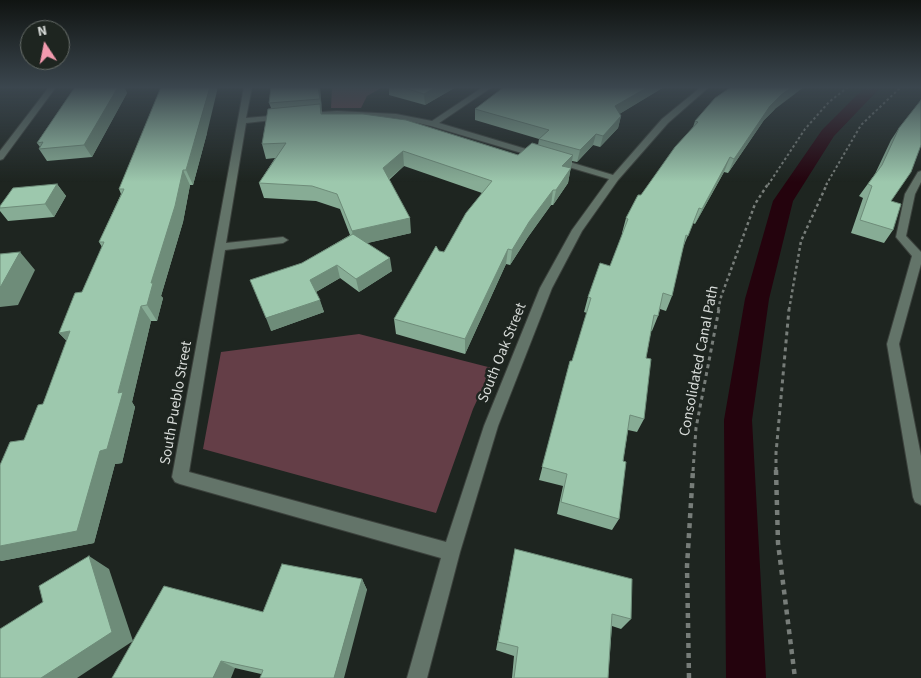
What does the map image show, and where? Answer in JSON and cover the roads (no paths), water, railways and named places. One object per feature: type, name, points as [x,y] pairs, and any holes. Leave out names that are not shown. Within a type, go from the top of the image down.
[{"type":"street","points":[[0,157],[29,119]]},
{"type":"street","points":[[242,121],[264,119]]},
{"type":"street","points":[[404,119],[433,124],[615,178]]},
{"type":"street","points":[[433,124],[441,119]]},
{"type":"street","name":"South Oak Street","points":[[417,678],[451,552],[491,426],[546,288],[577,230],[615,178],[668,119]]},
{"type":"street","name":"South Pueblo Street","points":[[242,121],[180,477],[451,552]]},
{"type":"street","points":[[921,174],[910,194],[901,236],[918,255],[893,344],[921,497]]},
{"type":"street","points":[[220,247],[282,240]]},
{"type":"waterway","points":[[746,678],[738,420],[757,299],[783,201],[828,133],[842,119]]}]
